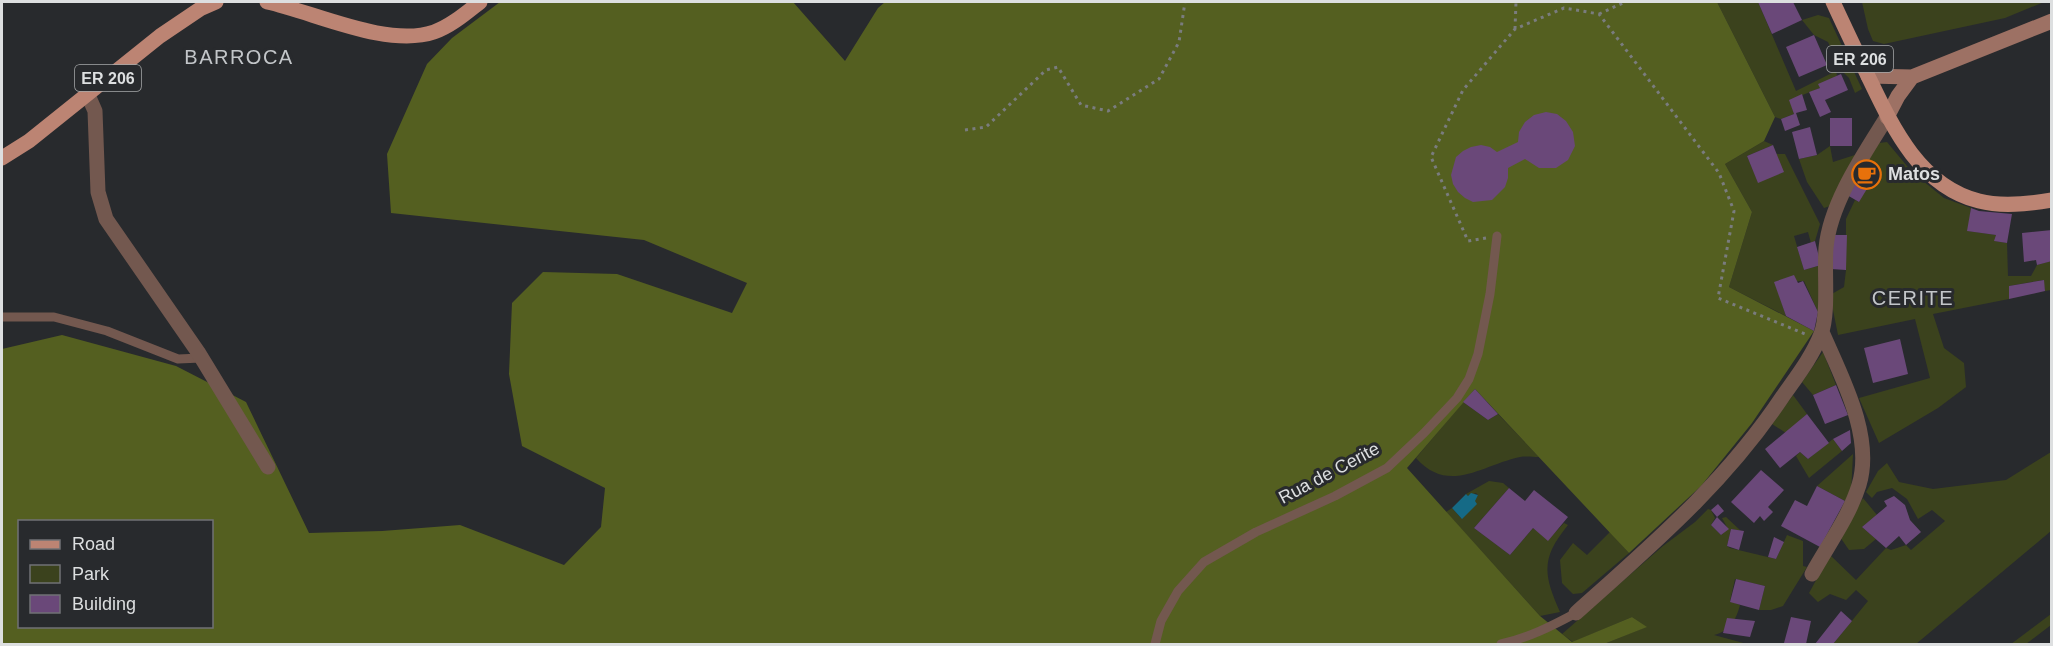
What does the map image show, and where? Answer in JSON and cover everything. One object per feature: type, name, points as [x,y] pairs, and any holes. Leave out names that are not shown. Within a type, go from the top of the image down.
[{"type":"main road","name":"ER 206","points":[[2,158],[29,141],[160,36],[200,9],[216,2]]},
{"type":"main road","points":[[267,2],[370,31],[399,35],[435,31],[458,19],[480,2]]},
{"type":"main road","name":"ER 206","points":[[1833,2],[1887,117],[1903,142],[1935,178],[1955,191],[1978,201],[2019,204],[2052,200]]},
{"type":"street","points":[[1868,76],[1912,77],[2052,21]]},
{"type":"street","points":[[1576,613],[1708,492],[1773,412],[1809,359],[1820,336],[1828,231],[1839,202],[1898,96],[1912,77]]},
{"type":"street","points":[[88,95],[95,111],[98,192],[106,219],[201,358],[268,467]]},
{"type":"street","points":[[1812,574],[1847,514],[1859,484],[1863,459],[1859,429],[1850,396],[1820,336]]},
{"type":"lane","name":"Rua de Cerite","points":[[1155,645],[1161,621],[1179,591],[1204,562],[1256,532],[1335,496],[1387,468],[1457,398],[1469,379],[1478,354],[1490,294],[1497,236]]},
{"type":"lane","points":[[2,317],[54,317],[107,331],[178,359],[201,358]]},
{"type":"lane","points":[[1501,645],[1548,628],[1576,613]]},
{"type":"path","points":[[965,130],[986,127],[1046,70],[1058,67],[1081,105],[1107,111],[1159,79],[1179,42],[1185,2]]},
{"type":"path","points":[[1515,28],[1516,2]]},
{"type":"path","points":[[1497,236],[1468,241],[1431,157],[1463,90],[1515,28],[1564,8],[1599,14],[1626,2]]},
{"type":"path","points":[[1599,14],[1719,173],[1734,211],[1718,298],[1820,336]]},
{"type":"green space","points":[[500,2],[793,2],[845,61],[878,8],[885,2],[1717,2],[1775,117],[1764,141],[1725,164],[1752,212],[1729,287],[1814,331],[1752,423],[1701,486],[1629,553],[1475,389],[1407,468],[1540,616],[1572,642],[1632,617],[1647,627],[1604,644],[2,644],[2,349],[62,335],[176,366],[246,402],[309,533],[382,531],[460,525],[564,565],[601,527],[605,488],[522,446],[509,374],[512,303],[543,272],[617,274],[732,313],[747,283],[644,240],[391,213],[387,154],[427,64],[452,38]]},
{"type":"green space","points":[[1717,2],[1758,2],[1796,91],[1836,71],[1837,76],[1820,88],[1790,100],[1794,114],[1781,119],[1775,117]]},
{"type":"green space","points":[[1862,2],[2044,2],[2005,18],[1884,44],[1873,41]]},
{"type":"green space","points":[[1818,15],[1829,18],[1862,89],[1855,93],[1828,42],[1814,35],[1802,20]]},
{"type":"green space","points":[[1764,141],[1773,145],[1747,156],[1758,182],[1783,172],[1776,154],[1785,154],[1820,224],[1815,241],[1811,243],[1808,232],[1794,236],[1804,270],[1821,265],[1818,312],[1804,281],[1775,282],[1786,316],[1729,287],[1752,212],[1725,164]]},
{"type":"green space","points":[[1887,142],[1912,172],[1944,198],[1971,208],[1968,231],[1996,235],[1995,241],[2007,243],[2008,276],[2031,276],[2037,265],[2051,261],[2051,290],[2045,291],[2043,280],[2009,286],[2009,299],[1933,314],[1944,348],[1964,363],[1966,387],[1938,408],[1879,443],[1859,398],[1930,378],[1915,319],[1838,335],[1830,295],[1844,287],[1846,219],[1855,200],[1859,202],[1864,167],[1879,143]]},
{"type":"green space","points":[[1830,146],[1833,162],[1858,154],[1830,206],[1824,208],[1807,182],[1799,159],[1817,155]]},
{"type":"green space","points":[[1823,352],[1836,385],[1813,395],[1802,382]]},
{"type":"green space","points":[[1793,395],[1807,414],[1786,433],[1772,424]]},
{"type":"green space","points":[[1463,402],[1488,420],[1498,414],[1539,457],[1520,457],[1479,471],[1453,476],[1441,475],[1428,469],[1416,458]]},
{"type":"green space","points":[[1833,439],[1842,451],[1809,478],[1796,456],[1800,452],[1808,459]]},
{"type":"green space","points":[[2051,452],[2051,531],[1916,644],[1833,644],[1868,601],[1856,590],[1846,600],[1830,594],[1818,602],[1809,593],[1830,555],[1856,580],[1886,548],[1891,550],[1906,545],[1911,550],[1945,521],[1932,510],[1918,519],[1907,499],[1892,488],[1877,492],[1872,498],[1866,492],[1878,471],[1887,463],[1899,482],[1933,489],[2006,480]]},
{"type":"green space","points":[[1853,454],[1851,493],[1845,501],[1817,486]]},
{"type":"green space","points":[[1489,481],[1503,483],[1509,488],[1474,528],[1510,555],[1533,528],[1548,540],[1564,523],[1568,525],[1553,547],[1547,567],[1550,587],[1560,612],[1540,616],[1446,512],[1452,508],[1461,518],[1478,495],[1476,493],[1468,496],[1466,494]]},
{"type":"green space","points":[[1863,498],[1877,515],[1862,527],[1876,539],[1864,549],[1849,550],[1840,537]]},
{"type":"green space","points":[[1708,509],[1715,518],[1711,525],[1721,535],[1728,529],[1722,518],[1726,517],[1741,531],[1731,529],[1727,546],[1730,548],[1776,559],[1787,535],[1803,541],[1803,566],[1807,567],[1783,606],[1771,610],[1759,610],[1765,586],[1735,579],[1730,601],[1740,605],[1728,628],[1714,635],[1747,644],[1604,644],[1646,627],[1632,617],[1573,642],[1562,634],[1663,546],[1695,522]]},
{"type":"green space","points":[[1610,532],[1629,553],[1582,593],[1573,594],[1562,583],[1560,560],[1573,543],[1587,555]]},
{"type":"green space","points":[[2051,614],[2051,625],[2026,644],[2011,644]]},
{"type":"water","points":[[1471,493],[1478,495],[1475,501],[1477,504],[1462,519],[1452,508],[1466,494],[1468,496]]},
{"type":"building","points":[[1758,2],[1793,2],[1802,20],[1772,34]]},
{"type":"building","points":[[1814,35],[1827,65],[1799,77],[1786,47]]},
{"type":"building","points":[[1841,74],[1848,90],[1825,100],[1831,112],[1820,117],[1809,92],[1820,88],[1818,84]]},
{"type":"building","points":[[1802,94],[1807,110],[1796,113],[1800,125],[1785,131],[1781,119],[1794,114],[1789,100]]},
{"type":"building","points":[[1546,112],[1557,114],[1566,121],[1573,132],[1575,146],[1568,160],[1556,168],[1539,168],[1525,159],[1508,168],[1505,187],[1492,200],[1473,202],[1458,192],[1451,175],[1456,157],[1471,147],[1481,145],[1497,152],[1518,142],[1519,132],[1525,122],[1534,115]]},
{"type":"building","points":[[1830,118],[1852,118],[1852,146],[1830,146]]},
{"type":"building","points":[[1810,127],[1817,155],[1799,159],[1792,132]]},
{"type":"building","points":[[1773,145],[1784,172],[1758,183],[1747,156]]},
{"type":"building","points":[[1864,167],[1876,174],[1859,202],[1847,195]]},
{"type":"building","points":[[1971,208],[1979,211],[2012,214],[2007,243],[1994,241],[1996,235],[1967,231]]},
{"type":"building","points":[[2052,230],[2052,261],[2037,265],[2036,260],[2024,262],[2022,233]]},
{"type":"building","points":[[1832,235],[1847,235],[1846,270],[1831,269]]},
{"type":"building","points":[[1815,241],[1821,265],[1804,270],[1797,247]]},
{"type":"building","points":[[1794,275],[1798,283],[1803,281],[1818,312],[1814,331],[1786,316],[1774,282]]},
{"type":"building","points":[[2044,280],[2045,291],[2009,299],[2009,286]]},
{"type":"building","points":[[1900,339],[1908,374],[1873,383],[1864,348]]},
{"type":"building","points":[[1836,385],[1848,415],[1825,424],[1813,395]]},
{"type":"building","points":[[1475,389],[1498,414],[1488,420],[1463,402]]},
{"type":"building","points":[[1807,414],[1829,443],[1808,459],[1800,452],[1780,468],[1765,449]]},
{"type":"building","points":[[1850,430],[1851,443],[1842,451],[1833,439]]},
{"type":"building","points":[[1761,470],[1784,490],[1768,507],[1773,512],[1764,521],[1760,516],[1754,523],[1731,502]]},
{"type":"building","points":[[1817,486],[1845,501],[1820,547],[1781,526],[1795,500],[1807,506]]},
{"type":"building","points":[[1509,488],[1525,501],[1534,490],[1568,517],[1548,541],[1533,528],[1510,555],[1474,528]]},
{"type":"building","points":[[1894,496],[1905,505],[1910,520],[1921,532],[1906,545],[1899,536],[1886,548],[1862,527],[1887,506],[1884,501]]},
{"type":"building","points":[[1718,504],[1724,511],[1717,517],[1711,510]]},
{"type":"building","points":[[1717,517],[1729,529],[1721,535],[1711,525]]},
{"type":"building","points":[[1731,529],[1744,531],[1739,550],[1727,546]]},
{"type":"building","points":[[1774,537],[1784,542],[1776,559],[1768,557]]},
{"type":"building","points":[[1736,579],[1765,586],[1759,610],[1730,602]]},
{"type":"building","points":[[1841,611],[1852,621],[1833,644],[1815,644]]},
{"type":"building","points":[[1791,617],[1811,621],[1806,644],[1784,643]]},
{"type":"building","points":[[1727,618],[1755,621],[1750,637],[1723,633]]},
{"type":"place","name":"Matos","points":[[1867,174]]},
{"type":"district","name":"BARROCA","points":[[239,57]]},
{"type":"district","name":"CERITE","points":[[1913,298]]}]
